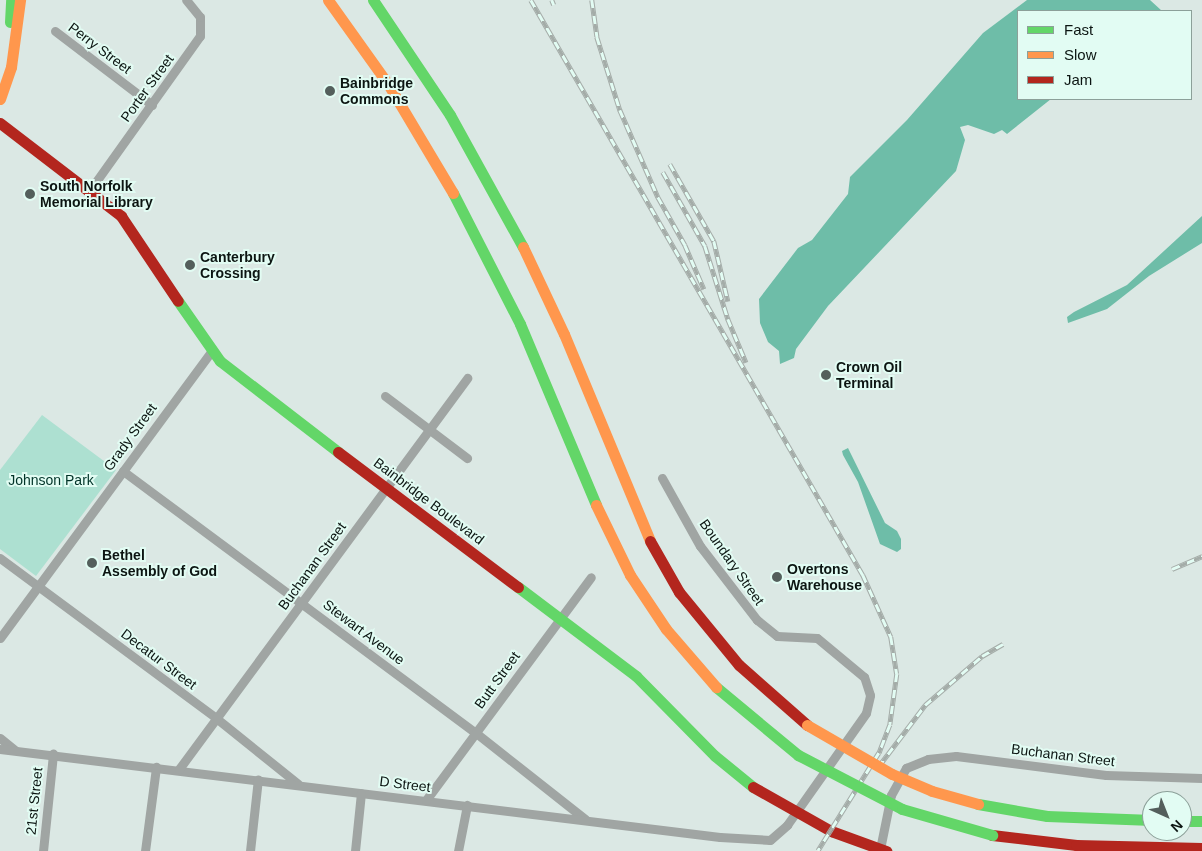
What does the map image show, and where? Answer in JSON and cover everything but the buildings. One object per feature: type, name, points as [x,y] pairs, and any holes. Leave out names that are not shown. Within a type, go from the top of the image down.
[{"type":"main road","points":[[0,92],[11,0]]},
{"type":"main road","points":[[0,98],[11,67],[20,0]]},
{"type":"main road","points":[[328,0],[388,84],[473,228],[520,324],[589,490],[630,575],[666,629],[728,699],[798,755],[902,809],[992,835],[1076,846],[1202,848]]},
{"type":"main road","points":[[372,0],[407,48]]},
{"type":"main road","points":[[379,0],[450,115],[522,244],[564,334],[646,533],[679,592],[738,665],[807,725],[892,774],[932,791],[978,804],[1047,816],[1142,820]]},
{"type":"main road","name":"Bainbridge Boulevard","points":[[0,123],[112,208],[136,235],[176,302],[212,350],[253,388],[561,617],[654,692],[734,774],[794,813],[882,850]]},
{"type":"street","name":"Porter Street","points":[[90,190],[200,36],[200,16],[186,0]]},
{"type":"street","name":"Perry Street","points":[[55,32],[152,105]]},
{"type":"street","name":"Grady Street","points":[[0,638],[212,350]]},
{"type":"street","name":"Buchanan Street","points":[[178,769],[467,378]]},
{"type":"street","points":[[385,396],[467,458]]},
{"type":"street","name":"Stewart Avenue","points":[[123,471],[302,602],[476,733],[586,819]]},
{"type":"street","name":"Boundary Street","points":[[662,478],[700,546],[757,620],[778,636],[817,638],[864,677],[870,695],[866,713],[794,813]]},
{"type":"street","name":"Decatur Street","points":[[0,558],[216,718],[298,784]]},
{"type":"street","name":"Butt Street","points":[[426,800],[591,577]]},
{"type":"street","points":[[0,738],[16,750]]},
{"type":"street","name":"D Street","points":[[0,749],[766,841],[779,834],[794,813]]},
{"type":"street","name":"21st Street","points":[[43,851],[53,754]]},
{"type":"street","name":"Buchanan Street","points":[[882,850],[891,795],[906,768],[922,761],[956,756],[1106,775],[1202,778]]},
{"type":"street","points":[[145,851],[156,767]]},
{"type":"street","points":[[250,851],[258,779]]},
{"type":"street","points":[[355,851],[361,793]]},
{"type":"street","points":[[458,851],[467,805]]},
{"type":"green space","name":"Johnson Park","points":[[42,415],[116,470],[36,576],[0,549],[0,470]]},
{"type":"shaded area","points":[[1027,0],[1150,0],[1161,10],[1017,10],[1017,100],[1050,100],[1007,134],[1002,130],[994,134],[968,125],[960,127],[965,140],[956,171],[828,306],[796,349],[794,358],[780,364],[779,351],[768,342],[760,323],[759,299],[798,248],[812,240],[848,194],[850,177],[907,120],[983,33]]},
{"type":"shaded area","points":[[1202,216],[1202,243],[1149,276],[1107,309],[1068,323],[1067,317],[1074,312],[1127,285]]},
{"type":"shaded area","points":[[848,448],[885,523],[897,531],[901,539],[901,549],[897,552],[880,544],[858,482],[843,455],[842,451]]},
{"type":"railway","points":[[531,0],[863,575],[891,637],[897,674],[890,725],[879,753],[818,851]]},
{"type":"railway","points":[[552,0],[554,5]]},
{"type":"railway","points":[[592,0],[597,37],[620,110],[658,197],[685,245],[704,289]]},
{"type":"railway","points":[[670,164],[714,241],[728,301]]},
{"type":"railway","points":[[663,172],[705,246],[728,319],[746,362]]},
{"type":"railway","points":[[1172,569],[1202,556]]},
{"type":"railway","points":[[878,767],[925,705],[982,656],[1003,644]]},
{"type":"traffic: fast","points":[[10,22],[11,0]]},
{"type":"traffic: fast","points":[[373,0],[450,115],[523,247]]},
{"type":"traffic: fast","points":[[453,193],[520,324],[596,505]]},
{"type":"traffic: fast","points":[[178,301],[220,361],[338,452]]},
{"type":"traffic: fast","points":[[518,587],[636,676],[715,756],[753,787]]},
{"type":"traffic: fast","points":[[716,687],[798,755]]},
{"type":"traffic: fast","points":[[798,755],[902,809],[992,835]]},
{"type":"traffic: fast","points":[[978,804],[1047,816],[1142,820]]},
{"type":"traffic: fast","points":[[1192,821],[1202,821]]},
{"type":"traffic: slow","points":[[0,99],[11,67],[20,0]]},
{"type":"traffic: slow","points":[[328,0],[388,84],[453,193]]},
{"type":"traffic: slow","points":[[523,247],[564,334],[650,541]]},
{"type":"traffic: slow","points":[[596,505],[630,575],[666,629],[716,687]]},
{"type":"traffic: slow","points":[[807,725],[892,774],[932,791],[978,804]]},
{"type":"traffic: jam","points":[[0,123],[121,216],[178,301]]},
{"type":"traffic: jam","points":[[338,452],[518,587]]},
{"type":"traffic: jam","points":[[650,541],[679,592],[739,665],[807,725]]},
{"type":"traffic: jam","points":[[753,787],[831,831],[886,851]]},
{"type":"traffic: jam","points":[[992,835],[1076,845],[1202,848]]},
{"type":"place","name":"Bainbridge Commons","points":[[330,91]]},
{"type":"place","name":"South Norfolk Memorial Library","points":[[30,194]]},
{"type":"place","name":"Canterbury Crossing","points":[[190,265]]},
{"type":"place","name":"Crown Oil Terminal","points":[[826,375]]},
{"type":"place","name":"Bethel Assembly of God","points":[[92,563]]},
{"type":"place","name":"Overtons Warehouse","points":[[777,577]]}]
